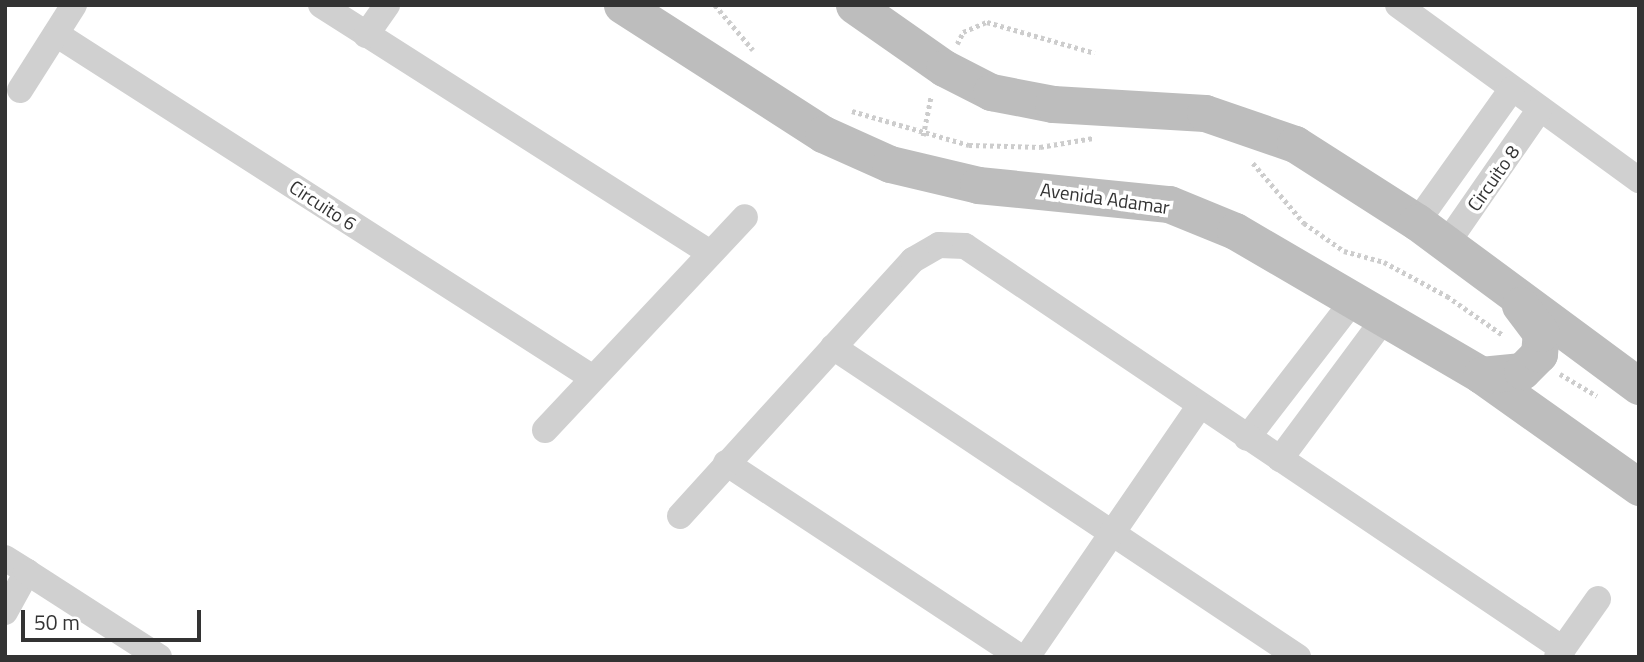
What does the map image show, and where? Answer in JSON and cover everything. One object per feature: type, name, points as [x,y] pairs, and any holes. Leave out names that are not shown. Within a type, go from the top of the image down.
[{"type":"street","points":[[20,90],[74,5]]},
{"type":"street","points":[[366,35],[387,5]]},
{"type":"street","name":"Avenida Adamar","points":[[622,5],[823,134],[890,164],[978,185],[1168,204],[1235,230],[1387,315],[1481,375],[1639,487]]},
{"type":"street","points":[[854,5],[944,68],[991,92],[1052,104],[1205,113],[1295,144],[1417,222],[1514,298],[1639,386]]},
{"type":"street","points":[[1398,5],[1639,180]]},
{"type":"street","points":[[329,7],[366,35],[709,252]]},
{"type":"street","name":"Circuito 6","points":[[56,34],[590,376]]},
{"type":"street","name":"Circuito 8","points":[[1417,222],[1512,89]]},
{"type":"street","name":"Circuito 8","points":[[1445,246],[1540,109]]},
{"type":"street","points":[[545,430],[590,376],[745,217]]},
{"type":"street","points":[[680,516],[914,260],[939,245],[965,247],[1198,408],[1280,459],[1560,653],[1598,599]]},
{"type":"street","points":[[1247,438],[1356,296]]},
{"type":"street","points":[[1481,375],[1522,371],[1539,354],[1541,332],[1514,298]]},
{"type":"street","points":[[1280,459],[1387,315]]},
{"type":"street","points":[[833,347],[1298,657]]},
{"type":"street","points":[[1027,657],[1198,408]]},
{"type":"street","points":[[726,463],[1020,657]]},
{"type":"street","points":[[5,612],[16,565],[159,657]]}]
